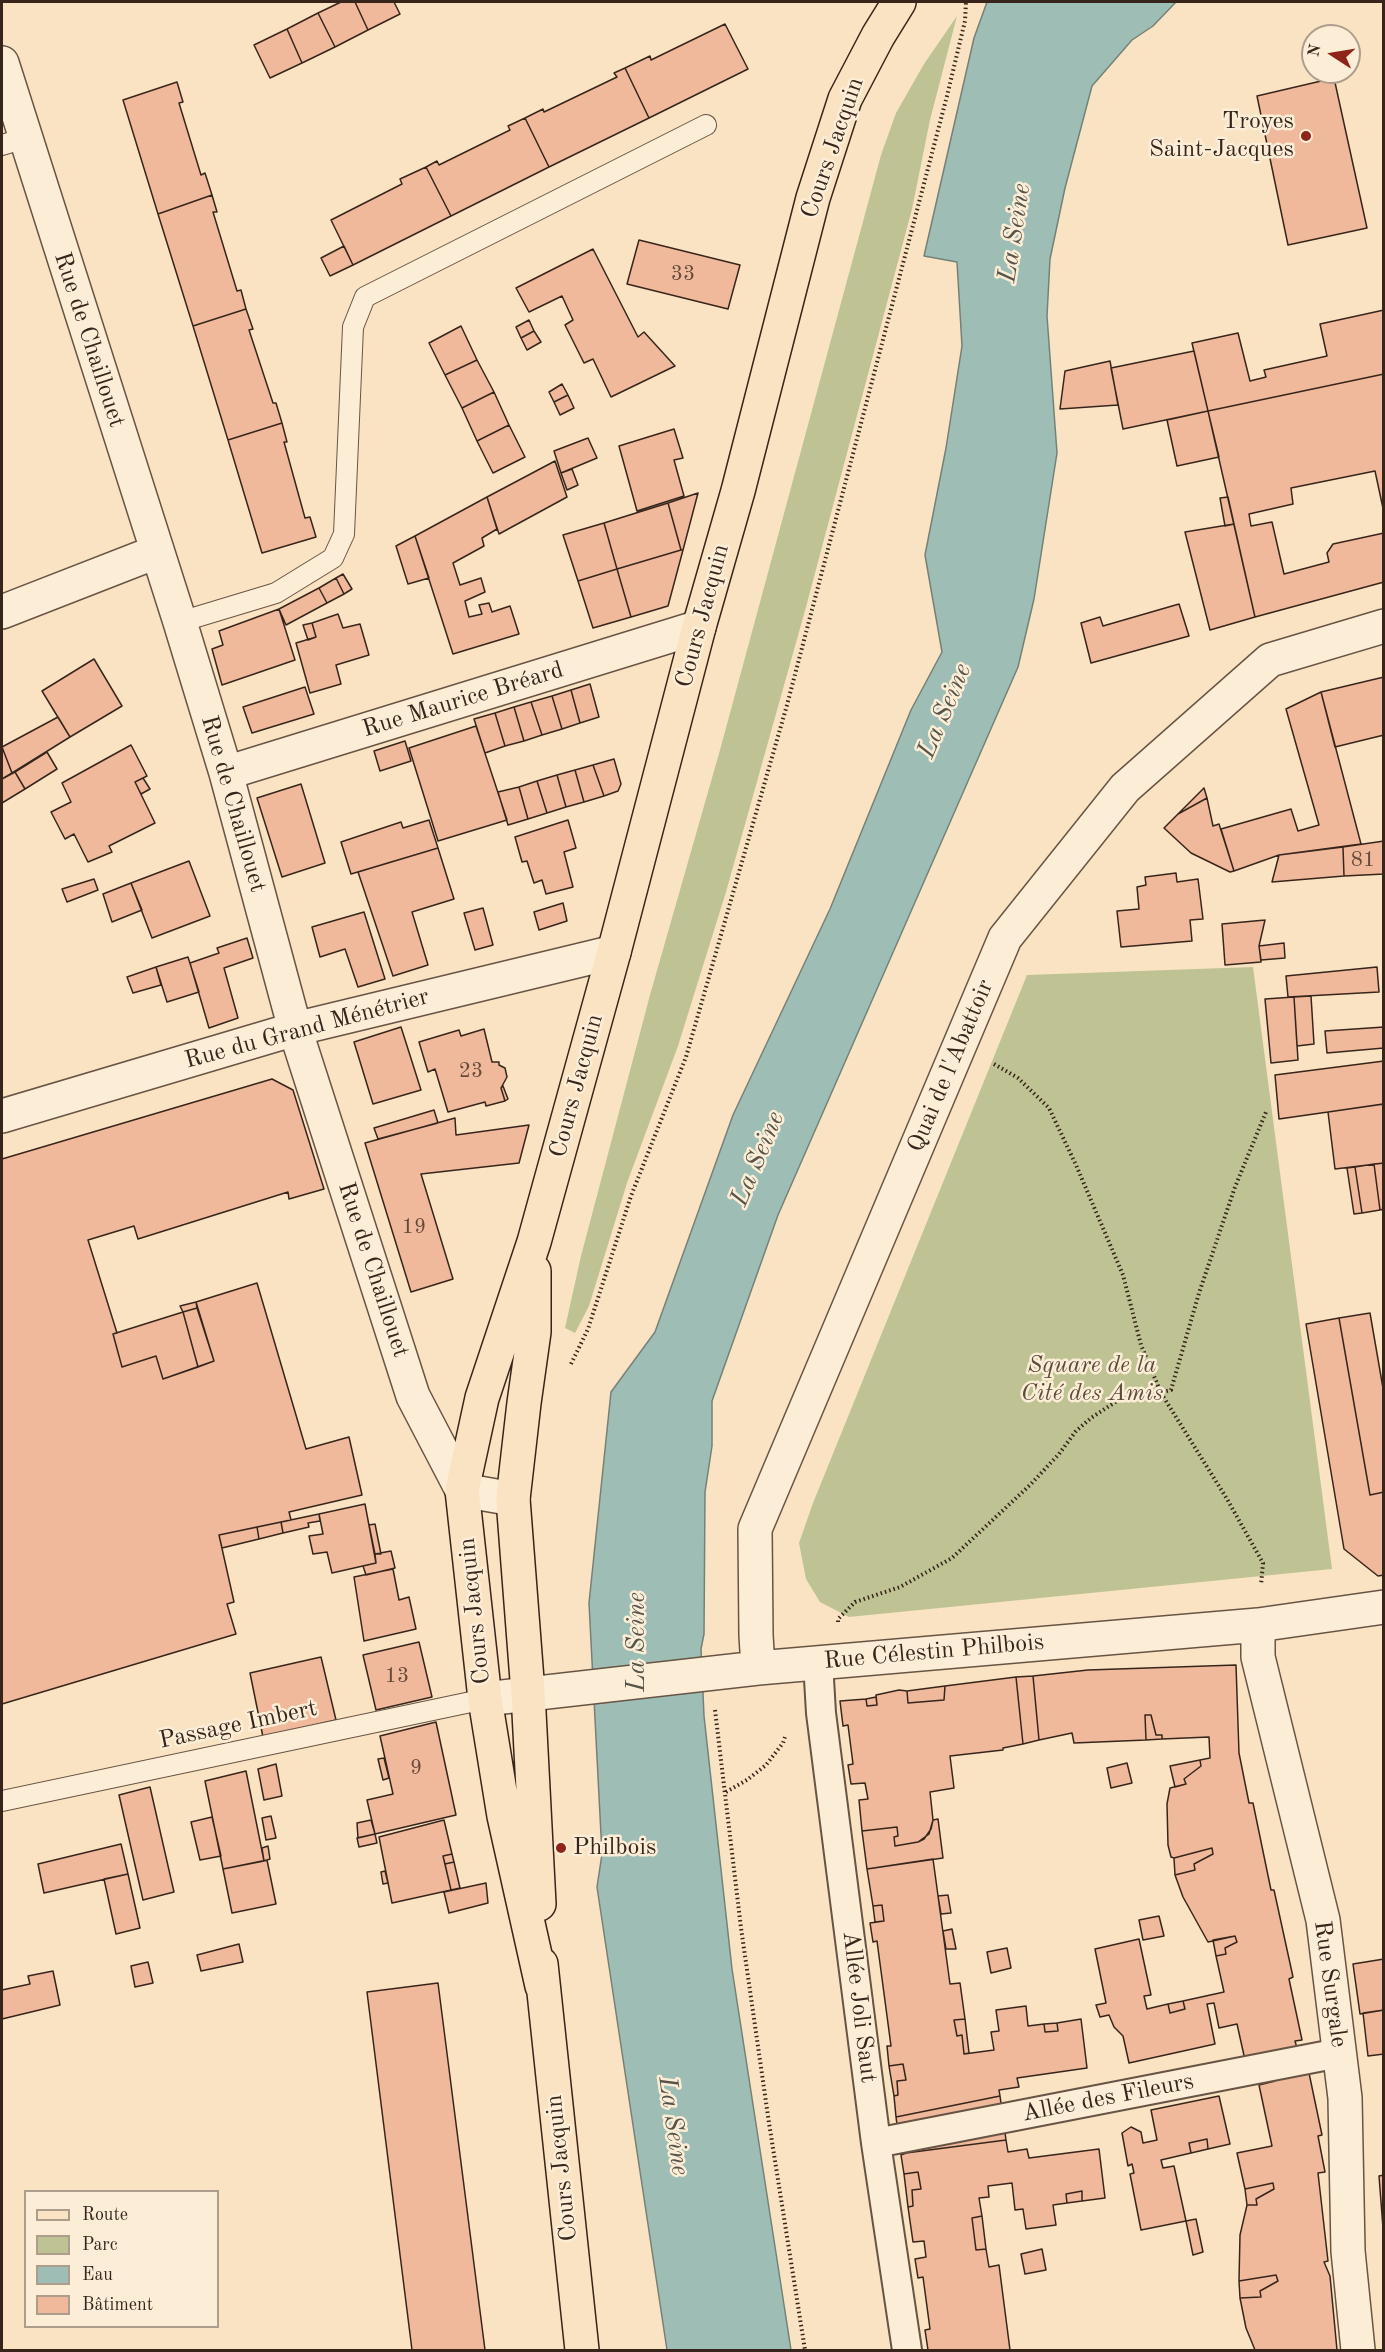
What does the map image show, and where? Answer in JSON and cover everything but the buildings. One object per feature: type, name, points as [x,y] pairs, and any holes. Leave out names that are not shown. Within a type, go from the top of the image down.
[{"type":"main road","name":"Cours Jacquin","points":[[542,1986],[504,1816],[485,1699],[462,1490],[482,1398],[534,1242],[614,952],[699,627],[738,492],[813,198],[845,99],[878,36],[899,2]]},
{"type":"main road","name":"Cours Jacquin","points":[[534,1242],[534,1332],[513,1499],[542,1692],[542,1986],[582,2350]]},
{"type":"street","name":"Rue de Chaillouet","points":[[2,63],[13,142],[180,622],[226,773],[295,1029],[413,1396],[462,1490]]},
{"type":"street","points":[[2,612],[156,552]]},
{"type":"street","name":"Quai de l'Abattoir","points":[[745,1669],[756,1635],[755,1529],[1005,938],[1125,788],[1270,660],[1383,626]]},
{"type":"street","name":"Rue Maurice Bréard","points":[[226,773],[699,627]]},
{"type":"street","name":"Rue du Grand Ménétrier","points":[[2,1116],[295,1029],[614,952]]},
{"type":"street","points":[[462,1490],[513,1499]]},
{"type":"street","name":"Rue Célestin Philbois","points":[[485,1699],[828,1661],[1258,1625],[1383,1607]]},
{"type":"street","name":"Rue Surgale","points":[[1258,1625],[1258,1658],[1323,1920],[1345,2098],[1348,2251],[1358,2350]]},
{"type":"street","name":"Allée Joli Saut","points":[[828,1661],[821,1713],[876,2143],[907,2350]]},
{"type":"street","name":"Allée des Fileurs","points":[[876,2143],[1339,2053]]},
{"type":"lane","points":[[180,622],[276,593],[333,558],[344,534],[353,327],[365,297],[706,124]]},
{"type":"lane","name":"Passage Imbert","points":[[2,1801],[485,1699]]},
{"type":"path","points":[[561,1364],[570,1365],[588,1329],[631,1196],[686,1057],[787,705],[947,96],[965,21],[966,2]]},
{"type":"path","points":[[961,1044],[1018,1078],[1049,1107],[1123,1275],[1141,1346],[1161,1393],[1227,1499],[1263,1563],[1258,1625]]},
{"type":"path","points":[[828,1661],[838,1619],[855,1602],[900,1587],[952,1558],[1030,1485],[1059,1454],[1076,1431],[1091,1418],[1120,1400],[1138,1394],[1151,1395],[1171,1390],[1199,1293],[1228,1208],[1266,1112]]},
{"type":"path","points":[[715,1703],[741,1928],[765,2100],[806,2350]]},
{"type":"path","points":[[726,1792],[766,1766],[783,1743],[786,1734]]},
{"type":"green space","points":[[957,16],[930,120],[912,209],[806,607],[726,892],[678,1046],[627,1183],[589,1306],[575,1333],[565,1328],[581,1256],[650,995],[720,750],[881,155],[896,113],[924,64]]},
{"type":"green space","name":"Square de la Cité des Amis","points":[[1253,967],[1332,1569],[849,1617],[820,1602],[806,1579],[799,1543],[813,1503],[1027,975]]},
{"type":"water","name":"La Seine","points":[[987,2],[1176,2],[1153,26],[1132,40],[1092,86],[1065,188],[1050,259],[1047,316],[1057,453],[1034,599],[1018,667],[778,1215],[712,1401],[712,1446],[705,1492],[704,1634],[701,1649],[704,1716],[732,1969],[791,2350],[667,2350],[597,1887],[602,1854],[589,1603],[611,1392],[655,1332],[733,1115],[830,909],[911,710],[942,652],[925,555],[946,448],[962,346],[957,262],[924,256],[974,38]]},
{"type":"place","name":"Troyes Saint-Jacques","points":[[1306,136]]},
{"type":"place","name":"Philbois","points":[[561,1848]]}]
